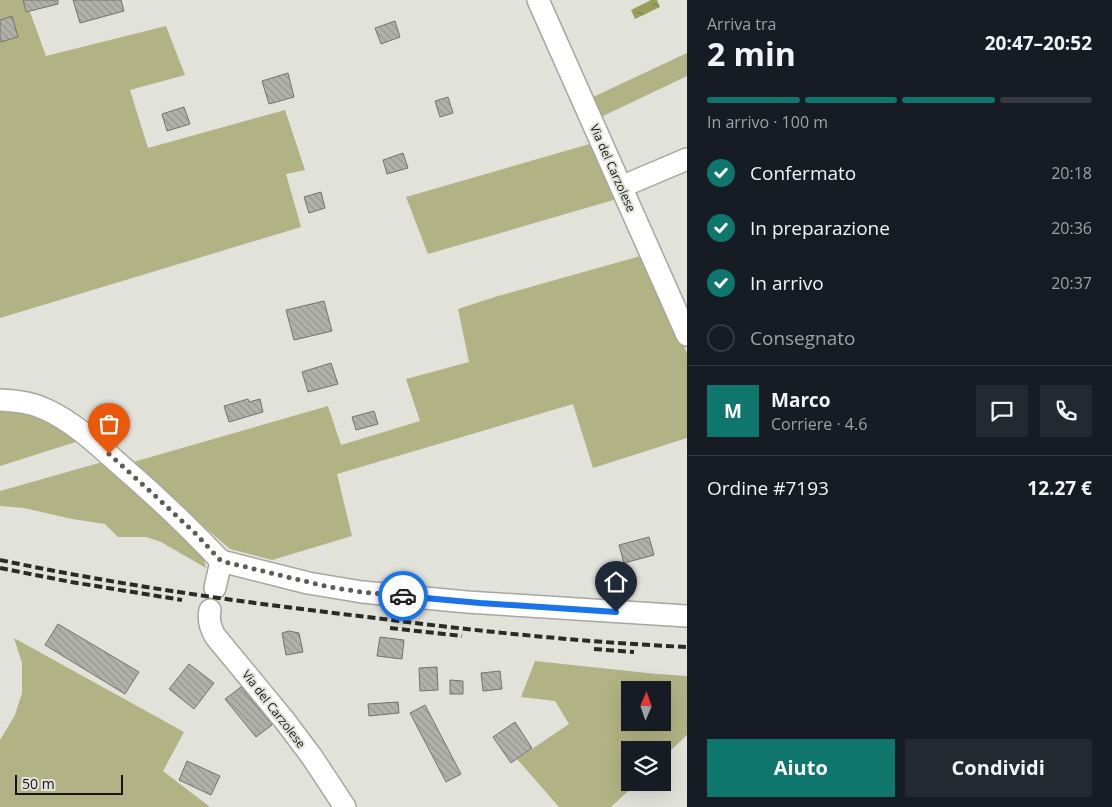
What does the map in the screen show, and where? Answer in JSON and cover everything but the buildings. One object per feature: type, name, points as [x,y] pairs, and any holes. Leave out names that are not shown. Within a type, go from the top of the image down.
[{"type":"street","name":"Via del Carzolese","points":[[538,0],[687,335]]},
{"type":"street","points":[[621,187],[687,158]]},
{"type":"street","points":[[0,400],[36,405],[68,422],[144,485],[196,534],[221,561],[308,582],[362,592],[466,602],[687,616]]},
{"type":"street","points":[[215,588],[221,561]]},
{"type":"street","name":"Via del Carzolese","points":[[210,610],[209,621],[215,636],[290,727],[345,807]]},
{"type":"shaded area","points":[[0,0],[28,0],[26,1],[46,56],[166,26],[185,75],[130,90],[148,148],[285,110],[305,170],[286,174],[301,227],[0,318]]},
{"type":"shaded area","points":[[687,53],[687,76],[601,117],[593,97]]},
{"type":"shaded area","points":[[593,143],[617,199],[428,254],[406,197]]},
{"type":"shaded area","points":[[644,255],[687,353],[687,438],[593,468],[573,404],[337,474],[352,536],[272,560],[230,549],[130,463],[328,406],[341,445],[420,421],[406,379],[469,362],[458,309]]},
{"type":"shaded area","points":[[0,406],[20,407],[82,440],[0,466]]},
{"type":"shaded area","points":[[106,461],[203,556],[206,568],[161,542],[146,537],[118,537],[105,524],[24,508],[0,506],[0,491]]},
{"type":"shaded area","points":[[14,638],[184,732],[163,771],[210,807],[0,807],[0,740],[15,715],[22,693],[22,663]]},
{"type":"shaded area","points":[[535,661],[687,676],[687,735],[671,750],[671,741],[621,741],[621,791],[628,791],[611,807],[559,807],[517,759],[569,724],[555,701],[521,697]]},
{"type":"water","points":[[651,0],[657,0],[660,7],[635,19],[631,10]]},
{"type":"railway","points":[[0,560],[134,585],[314,611],[523,635],[687,647]]},
{"type":"railway","points":[[0,568],[182,600]]},
{"type":"railway","points":[[390,628],[462,636]]},
{"type":"railway","points":[[594,649],[634,652]]},
{"type":"way so far","points":[[109,454],[196,534],[221,561],[329,587],[403,596]]},
{"type":"route","points":[[403,596],[616,612]]}]
